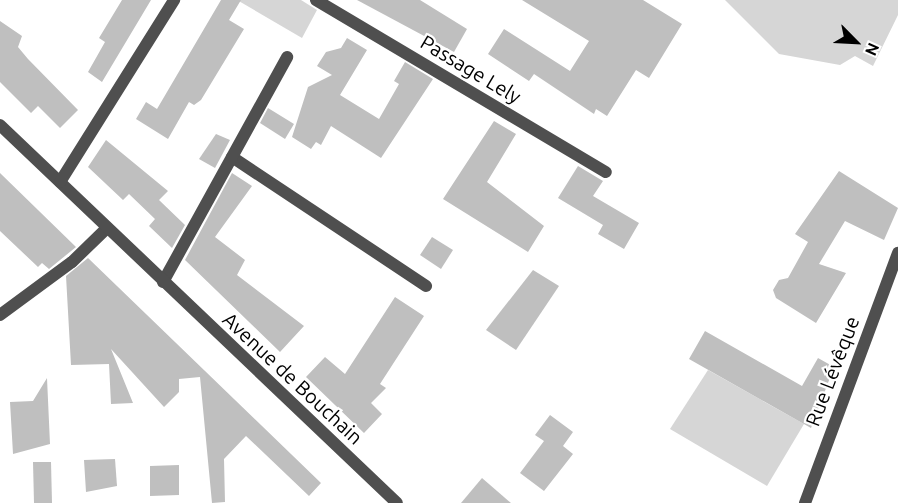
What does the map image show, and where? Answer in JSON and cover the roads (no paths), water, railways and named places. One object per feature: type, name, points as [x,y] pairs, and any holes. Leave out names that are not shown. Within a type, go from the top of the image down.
[{"type":"street","points":[[60,182],[174,0]]},
{"type":"street","name":"Passage Lely","points":[[316,0],[606,172]]},
{"type":"street","points":[[163,282],[287,57]]},
{"type":"street","name":"Avenue de Bouchain","points":[[0,125],[397,503]]},
{"type":"street","points":[[232,157],[426,286]]},
{"type":"street","points":[[0,315],[72,262],[107,228]]},
{"type":"street","name":"Rue Lévêque","points":[[805,503],[898,253]]}]
